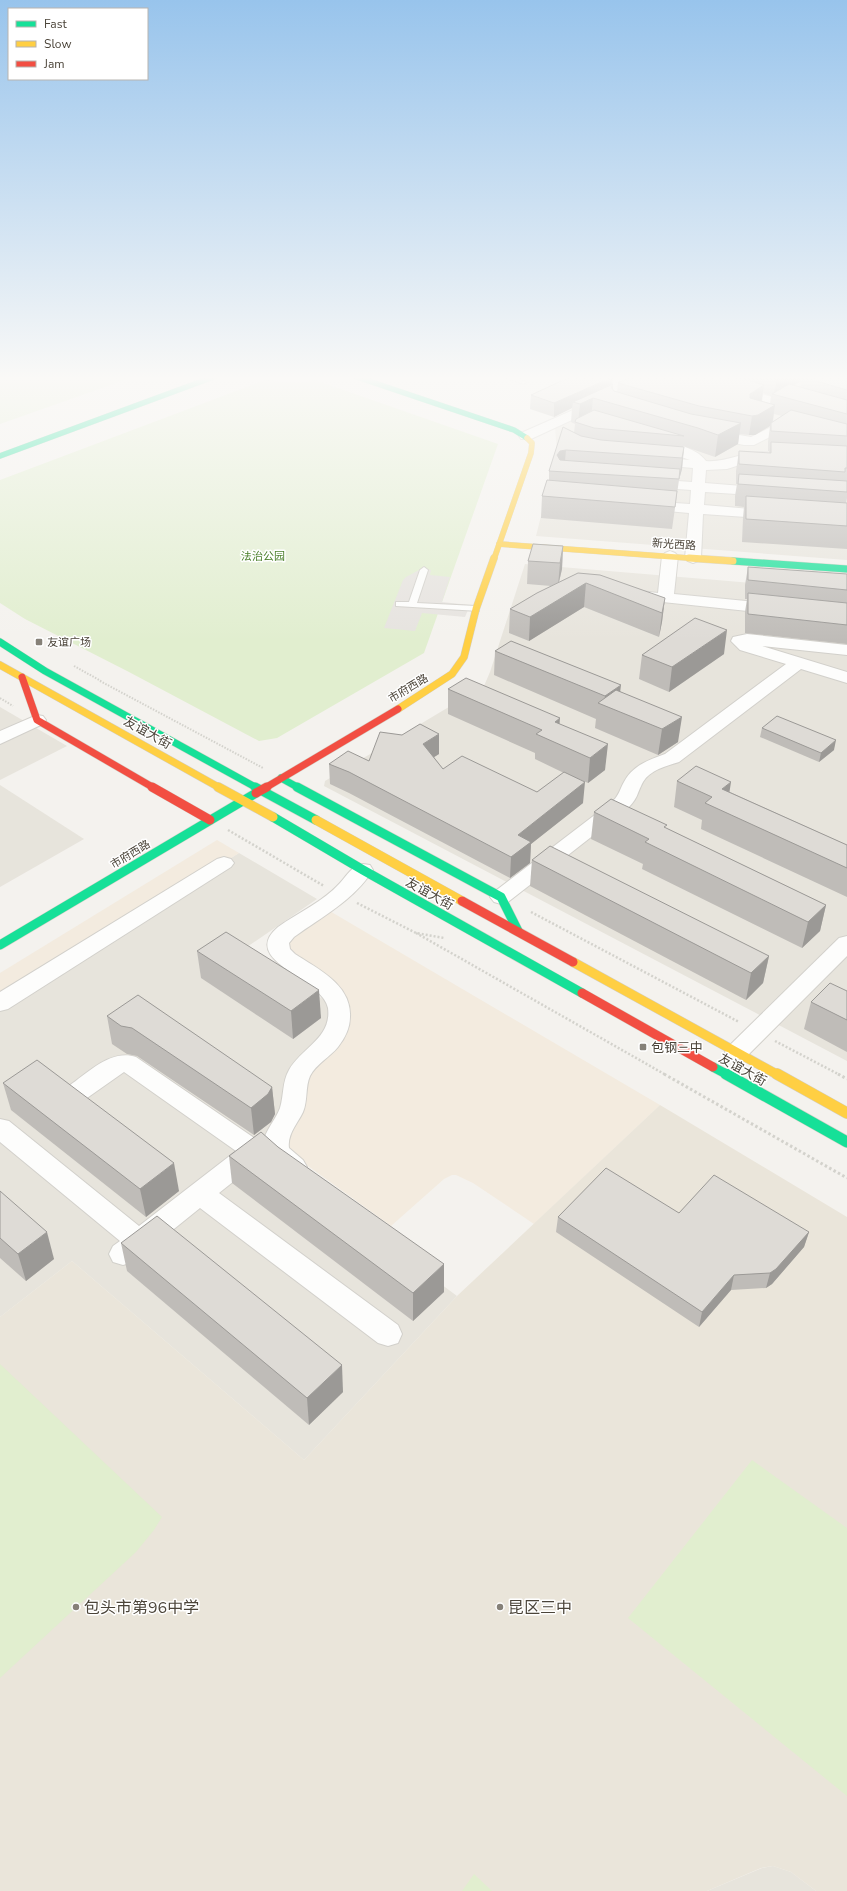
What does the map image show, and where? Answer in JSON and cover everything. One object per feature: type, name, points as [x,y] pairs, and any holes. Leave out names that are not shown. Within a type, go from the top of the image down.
[{"type":"main road","name":"市府西路","points":[[3,940],[262,790],[429,690],[452,674],[461,662],[467,648],[476,609],[527,464]]},
{"type":"main road","name":"新光西路","points":[[499,544],[847,569]]},
{"type":"main road","name":"友谊大街","points":[[0,642],[45,671],[847,1113]]},
{"type":"main road","name":"友谊大街","points":[[0,665],[244,800],[363,870],[847,1142]]},
{"type":"main road","points":[[22,677],[37,720],[210,820]]},
{"type":"main road","points":[[281,778],[501,897],[518,931]]},
{"type":"street","points":[[681,464],[699,466],[725,464]]},
{"type":"street","points":[[693,558],[699,466]]},
{"type":"street","points":[[635,482],[776,492]]},
{"type":"street","points":[[635,504],[792,516]]},
{"type":"street","points":[[666,597],[670,556]]},
{"type":"street","points":[[620,594],[666,597],[792,610]]},
{"type":"street","points":[[847,650],[747,639],[739,640],[746,646],[847,678]]},
{"type":"street","points":[[501,897],[620,805],[628,797],[634,781],[642,771],[650,766],[672,758],[798,663]]},
{"type":"street","points":[[0,738],[37,720]]},
{"type":"street","points":[[0,1003],[224,863]]},
{"type":"street","points":[[0,1128],[131,1247],[199,1193],[265,1147],[292,1108],[297,1079],[301,1070],[331,1042],[340,1017],[337,1000],[328,986],[284,956],[278,949],[278,943],[284,934],[341,895],[363,870]]},
{"type":"street","points":[[737,1052],[844,951]]},
{"type":"street","points":[[78,1092],[119,1064],[128,1062],[265,1147],[278,1150],[287,1161],[310,1179]]},
{"type":"street","points":[[199,1193],[388,1334]]},
{"type":"lane","points":[[412,605],[424,570]]},
{"type":"lane","points":[[399,604],[476,609]]},
{"type":"path","points":[[501,897],[847,1080]]},
{"type":"path","points":[[416,933],[847,1178]]},
{"type":"shaded area","points":[[554,464],[847,464],[847,560],[536,536]]},
{"type":"shaded area","points":[[525,564],[847,591],[847,1061],[324,786],[325,781],[484,686],[490,672]]},
{"type":"shaded area","points":[[421,569],[431,570],[430,575],[450,577],[442,602],[470,605],[465,617],[422,613],[415,631],[384,628],[403,580]]},
{"type":"shaded area","points":[[0,707],[67,746],[0,780]]},
{"type":"shaded area","points":[[0,785],[84,839],[0,887]]},
{"type":"shaded area","points":[[217,840],[239,853],[0,1002],[0,973]]},
{"type":"shaded area","points":[[239,853],[317,899],[244,949],[332,1005],[334,1012],[271,1157],[457,1296],[304,1460],[72,1261],[0,1317],[0,1002]]},
{"type":"shaded area","points":[[328,910],[660,1105],[534,1224],[473,1183],[456,1175],[452,1175],[444,1179],[391,1226],[279,1145],[300,1084],[348,1022],[288,953],[286,947],[291,937]]},
{"type":"shaded area","name":"昆区三中","points":[[660,1105],[847,1217],[847,1891],[816,1891],[791,1872],[773,1866],[761,1868],[707,1891],[0,1891],[0,1317],[72,1261],[304,1460],[457,1296]]},
{"type":"shaded area","points":[[773,1866],[791,1872],[816,1891],[707,1891],[762,1868]]},
{"type":"green space","name":"法治公园","points":[[42,464],[491,464],[424,653],[277,738],[259,741],[25,619],[0,603],[0,480]]},
{"type":"green space","points":[[0,1364],[162,1517],[154,1530],[136,1552],[0,1678]]},
{"type":"green space","points":[[752,1460],[847,1528],[847,1796],[628,1618]]},
{"type":"green space","points":[[474,1874],[492,1891],[462,1891]]},
{"type":"building","points":[[551,464],[617,464],[680,469],[679,479],[549,471]]},
{"type":"building","points":[[742,464],[847,464],[845,472]]},
{"type":"building","points":[[739,474],[847,481],[847,492],[738,484]]},
{"type":"building","points":[[547,480],[677,491],[675,507],[542,496]]},
{"type":"building","points":[[746,496],[847,503],[847,526],[746,519]]},
{"type":"building","points":[[533,544],[563,546],[560,563],[528,561]]},
{"type":"building","points":[[748,567],[847,574],[847,590],[748,580]]},
{"type":"building","points":[[578,573],[600,575],[665,598],[662,613],[586,583],[530,617],[510,609],[537,593]]},
{"type":"building","points":[[748,593],[847,603],[847,625],[748,614]]},
{"type":"building","points":[[695,618],[727,630],[672,667],[642,655]]},
{"type":"building","points":[[511,641],[621,685],[605,696],[495,651]]},
{"type":"building","points":[[466,678],[560,718],[555,722],[608,744],[590,758],[536,734],[542,730],[448,689]]},
{"type":"building","points":[[616,690],[682,717],[662,729],[598,703]]},
{"type":"building","points":[[777,716],[836,740],[821,753],[762,728]]},
{"type":"building","points":[[420,724],[439,734],[423,744],[443,769],[462,756],[537,792],[564,772],[585,782],[518,835],[531,842],[511,857],[349,772],[329,764],[348,751],[369,761],[380,732],[402,735]]},
{"type":"building","points":[[696,766],[731,782],[722,789],[847,845],[847,868],[705,803],[712,797],[677,781]]},
{"type":"building","points":[[611,799],[667,825],[664,827],[826,905],[808,922],[645,842],[649,839],[594,812]]},
{"type":"building","points":[[550,846],[769,956],[751,973],[532,860]]},
{"type":"building","points":[[226,932],[319,990],[291,1011],[197,951]]},
{"type":"building","points":[[830,983],[847,991],[847,1020],[811,1002]]},
{"type":"building","points":[[138,995],[272,1087],[268,1094],[251,1108],[132,1028],[121,1026],[107,1016]]},
{"type":"building","points":[[37,1060],[174,1163],[140,1189],[3,1083]]},
{"type":"building","points":[[261,1132],[278,1147],[444,1264],[413,1293],[229,1156]]},
{"type":"building","points":[[606,1168],[679,1213],[714,1175],[809,1232],[776,1269],[770,1273],[734,1275],[702,1312],[558,1217]]},
{"type":"building","points":[[0,1191],[47,1232],[18,1254],[0,1238]]},
{"type":"building","points":[[157,1216],[342,1365],[307,1398],[121,1243]]},
{"type":"traffic: fast","points":[[733,561],[847,569]]},
{"type":"traffic: fast","points":[[0,642],[45,671],[316,820]]},
{"type":"traffic: fast","points":[[281,778],[501,897],[518,931]]},
{"type":"traffic: fast","points":[[0,945],[256,793]]},
{"type":"traffic: fast","points":[[273,817],[363,870],[582,993]]},
{"type":"traffic: fast","points":[[713,1067],[847,1142]]},
{"type":"traffic: slow","points":[[398,709],[452,674],[464,657],[476,609],[527,464]]},
{"type":"traffic: slow","points":[[499,544],[733,561]]},
{"type":"traffic: slow","points":[[0,665],[273,817]]},
{"type":"traffic: slow","points":[[316,820],[462,901]]},
{"type":"traffic: slow","points":[[573,962],[847,1113]]},
{"type":"traffic: jam","points":[[22,677],[37,720],[210,820]]},
{"type":"traffic: jam","points":[[256,793],[398,709]]},
{"type":"traffic: jam","points":[[462,901],[573,962]]},
{"type":"traffic: jam","points":[[582,993],[713,1067]]},
{"type":"place","name":"友谊广场","points":[[39,642]]},
{"type":"place","name":"包钢三中","points":[[643,1047]]},
{"type":"place","name":"包头市第96中学","points":[[76,1607]]},
{"type":"place","name":"昆区三中","points":[[500,1607]]}]
